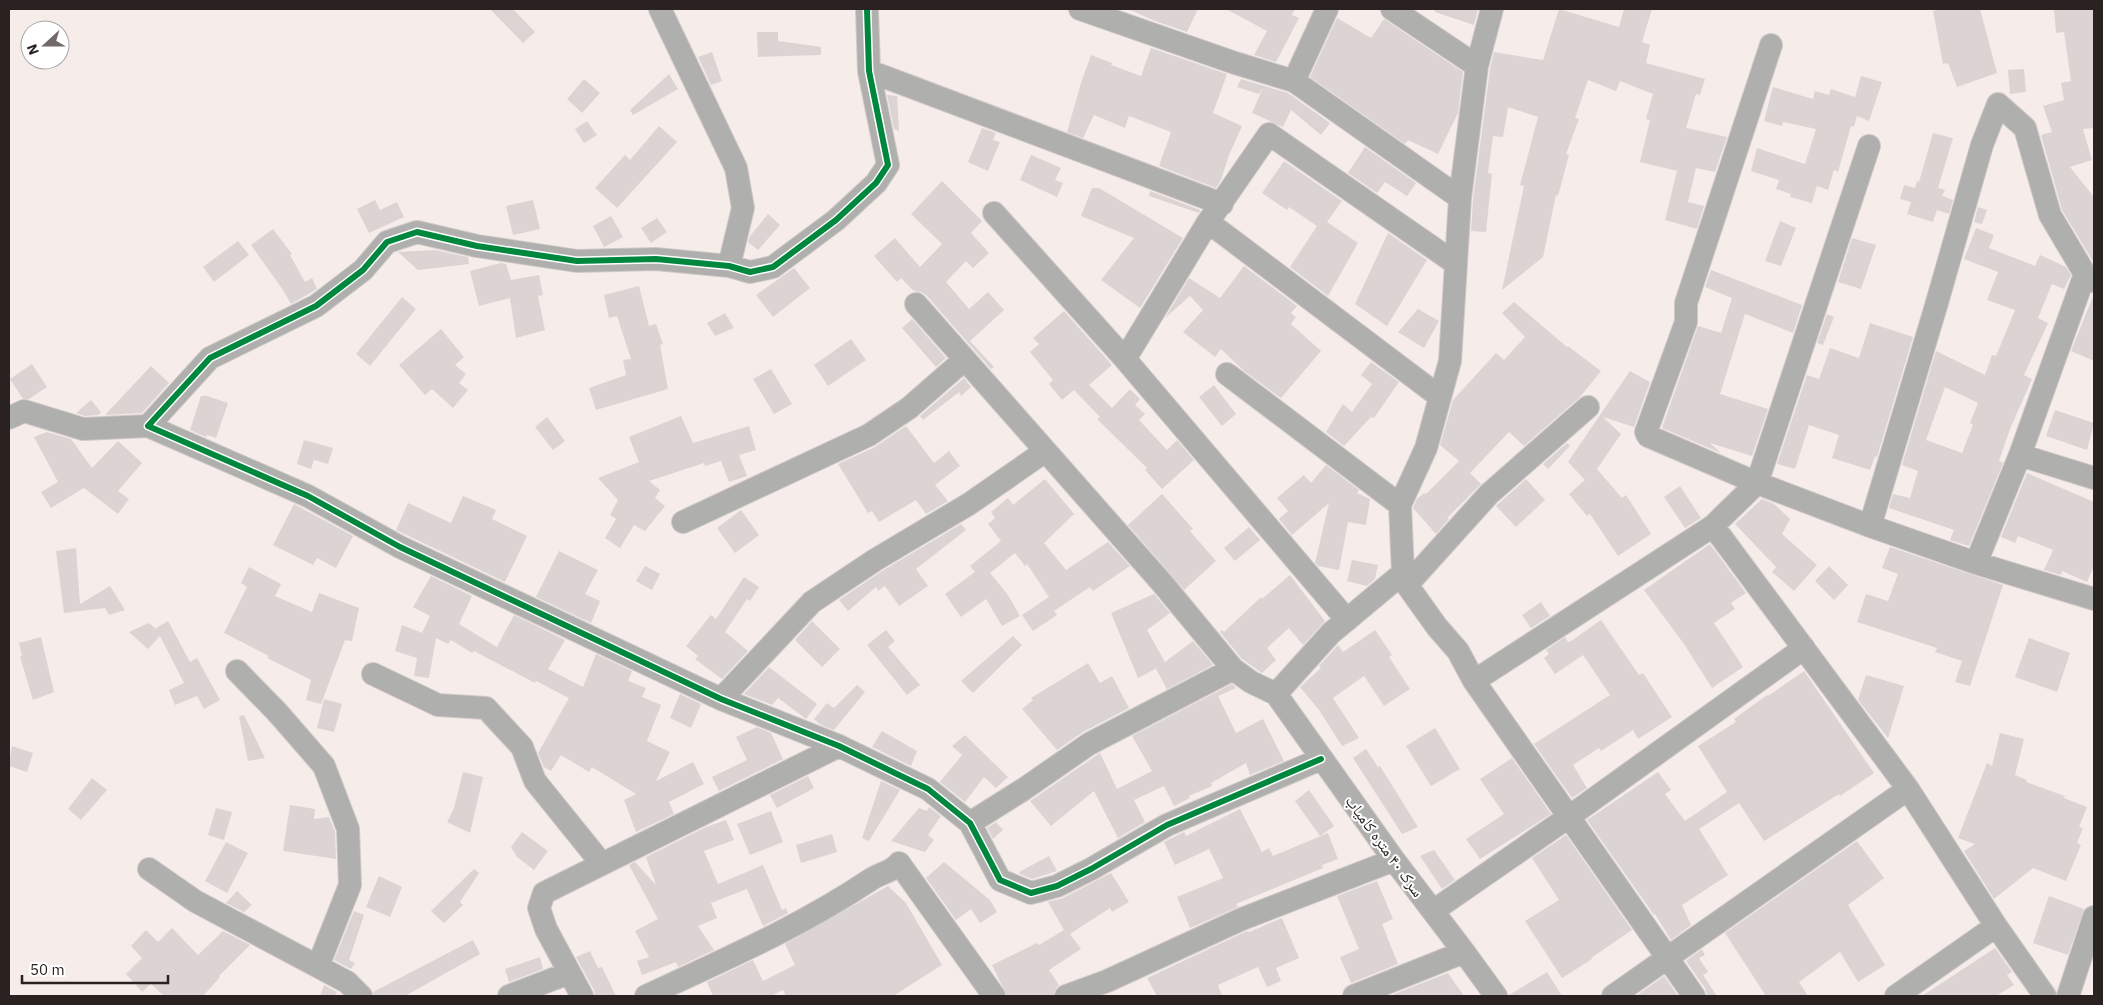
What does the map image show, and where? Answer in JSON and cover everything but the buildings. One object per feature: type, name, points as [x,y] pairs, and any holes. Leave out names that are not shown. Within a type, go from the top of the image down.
[{"type":"street","points":[[660,9],[736,168],[743,208],[729,266]]},
{"type":"street","points":[[148,426],[210,358],[316,306],[363,270],[387,242],[417,232],[496,249],[577,261],[656,259],[729,266],[750,272],[773,268],[836,220],[876,183],[888,165],[869,71],[867,9]]},
{"type":"street","points":[[1080,9],[1294,81],[1460,198]]},
{"type":"street","points":[[1294,81],[1327,9]]},
{"type":"street","points":[[1392,9],[1477,66]]},
{"type":"street","points":[[1492,9],[1477,66],[1460,198],[1450,361],[1426,448],[1400,505],[1405,579],[1437,627],[1458,651],[1474,681],[1694,996]]},
{"type":"street","points":[[1771,45],[1686,303],[1686,322],[1646,432],[1650,439],[1870,526],[1976,563],[2094,599]]},
{"type":"street","points":[[869,71],[1222,204]]},
{"type":"street","points":[[1870,526],[1982,144],[1998,104],[2025,128],[2050,216],[2090,278],[1976,563]]},
{"type":"street","points":[[1125,359],[1208,222],[1269,134],[1455,264]]},
{"type":"street","points":[[1474,681],[1713,526],[1758,483],[1868,146]]},
{"type":"street","points":[[994,213],[1125,359],[1348,620]]},
{"type":"street","points":[[1208,222],[1440,397]]},
{"type":"street","points":[[916,304],[1044,452],[1162,583],[1233,669],[1251,682],[1276,694],[1331,633],[1405,579],[1489,494],[1588,407]]},
{"type":"street","points":[[683,522],[870,435],[909,408],[964,360]]},
{"type":"street","points":[[1227,374],[1400,505]]},
{"type":"street","points":[[9,418],[24,411],[83,429],[148,426],[308,496],[400,548],[721,699],[839,746],[928,789],[970,823],[1000,880],[1031,893],[1057,886],[1167,825],[1322,759]]},
{"type":"street","points":[[721,699],[812,602],[875,560],[969,504],[1044,452]]},
{"type":"street","points":[[2020,455],[2094,478]]},
{"type":"street","points":[[1713,526],[1908,790],[1996,926],[2045,996]]},
{"type":"street","points":[[1433,911],[1570,816],[1804,648]]},
{"type":"street","points":[[970,823],[1024,789],[1089,744],[1233,669]]},
{"type":"street","points":[[236,671],[277,712],[324,766],[348,829],[350,885],[318,966]]},
{"type":"street","points":[[373,674],[438,704],[486,708],[522,747],[535,781],[602,864]]},
{"type":"street","name":"سرک ۴۰ متره کامیاب","points":[[1276,694],[1394,860],[1496,996]]},
{"type":"street","points":[[582,996],[546,929],[538,908],[544,893],[839,746]]},
{"type":"street","points":[[1613,996],[1908,790]]},
{"type":"street","points":[[1066,996],[1107,980],[1242,919],[1394,860]]},
{"type":"street","points":[[646,996],[790,929],[875,877],[894,869],[899,863],[994,996]]},
{"type":"street","points":[[149,869],[195,901],[347,982],[361,996]]},
{"type":"street","points":[[2068,996],[2094,917]]},
{"type":"street","points":[[1896,996],[1996,926]]},
{"type":"street","points":[[1354,996],[1464,952]]},
{"type":"street","points":[[509,996],[569,973]]},
{"type":"cycle path","points":[[867,9],[869,71],[888,165],[876,183],[836,220],[773,267],[750,272],[729,266],[656,259],[577,261],[477,246],[417,232],[387,242],[363,270],[316,306],[210,358],[148,426],[308,496],[400,547],[721,699],[839,746],[928,789],[970,823],[1000,880],[1031,893],[1057,886],[1091,869],[1167,825],[1321,759]]}]
